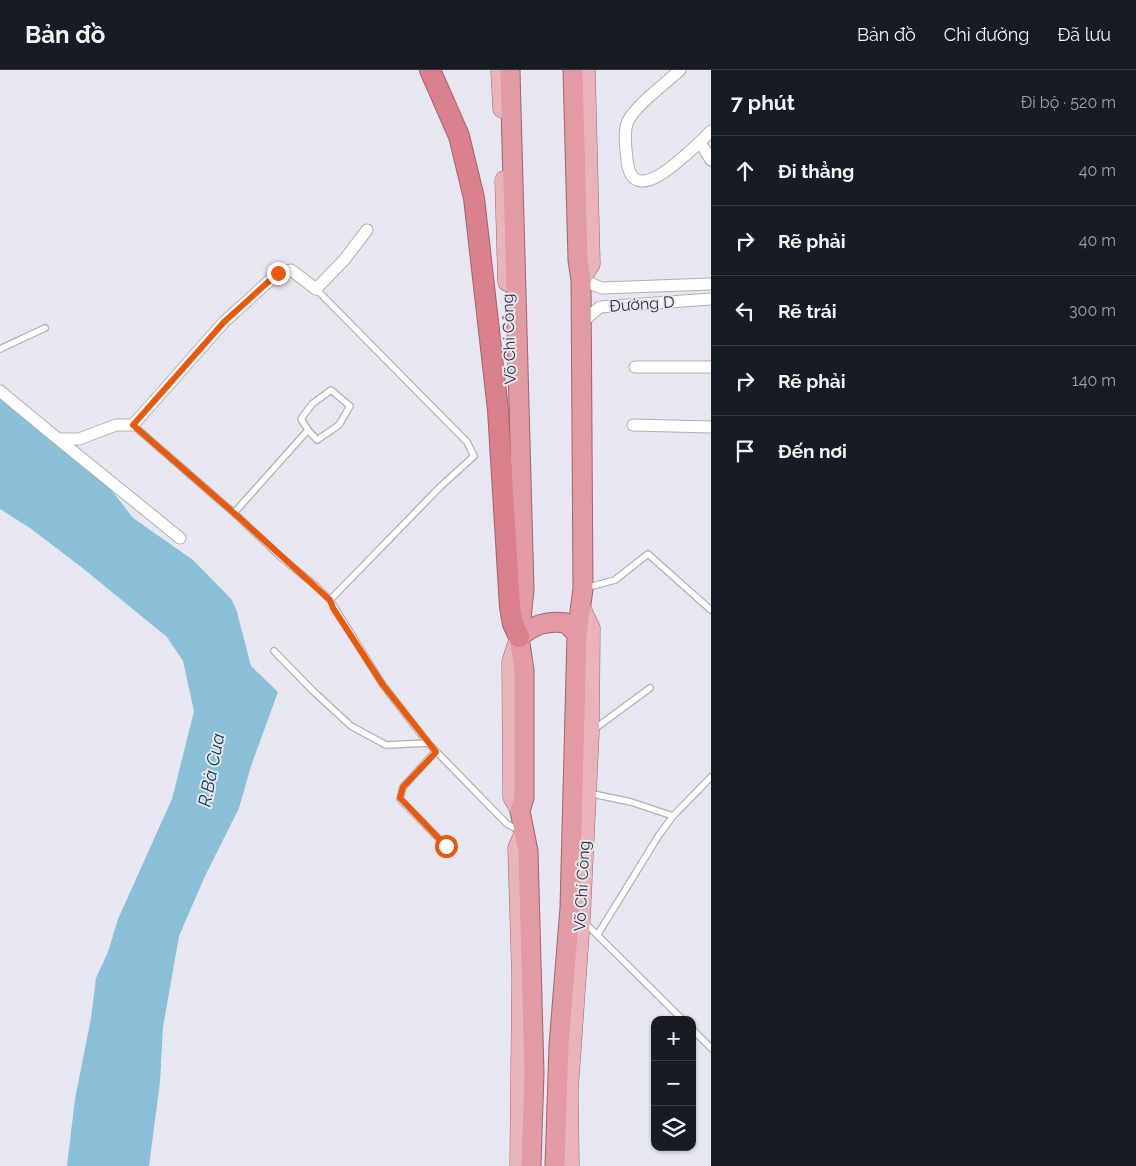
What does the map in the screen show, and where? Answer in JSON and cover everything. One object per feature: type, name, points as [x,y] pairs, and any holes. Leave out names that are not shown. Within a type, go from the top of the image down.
[{"type":"highway","points":[[430,70],[458,136],[474,198],[498,410],[510,607],[513,624],[519,637],[538,624],[548,622],[566,623],[577,634]]},
{"type":"highway","name":"Võ Chí Công","points":[[510,70],[524,590],[519,637],[524,670],[524,798],[520,811],[528,851],[533,1054],[531,1166]]},
{"type":"highway","name":"Võ Chí Công","points":[[555,1166],[559,1045],[575,914],[582,733],[577,634],[582,598],[581,280],[578,260],[573,70]]},
{"type":"highway","points":[[522,606],[532,613],[559,615],[570,613],[582,598]]},
{"type":"main road","name":"Võ Chí Công","points":[[500,70],[504,142],[515,588],[517,599],[522,606]]},
{"type":"main road","name":"Võ Chí Công","points":[[581,280],[591,264],[586,70]]},
{"type":"main road","name":"Võ Chí Công","points":[[582,598],[590,628],[582,733]]},
{"type":"main road","name":"Võ Chí Công","points":[[519,1166],[521,978],[517,848],[524,832]]},
{"type":"main road","name":"Võ Chí Công","points":[[570,1166],[569,1090],[575,914]]},
{"type":"street","points":[[680,70],[636,110],[628,122],[625,131],[628,170],[633,177],[642,180],[653,180],[665,172],[711,131]]},
{"type":"street","points":[[700,142],[711,160]]},
{"type":"street","points":[[58,439],[79,439],[116,425],[133,425],[224,322],[278,273],[290,270],[316,289],[344,260],[367,230]]},
{"type":"street","name":"Đường D","points":[[581,280],[602,288],[711,284]]},
{"type":"street","name":"Đường D","points":[[581,326],[588,316],[600,307],[711,299]]},
{"type":"street","points":[[635,366],[711,367]]},
{"type":"street","points":[[0,391],[180,538]]},
{"type":"street","points":[[633,425],[711,427]]},
{"type":"lane","points":[[316,289],[467,442],[474,456],[440,487],[330,600]]},
{"type":"lane","points":[[0,349],[45,328]]},
{"type":"lane","points":[[331,390],[350,406],[339,425],[318,440],[308,430],[300,419],[312,404],[331,390]]},
{"type":"lane","points":[[133,425],[330,600],[333,608],[383,685],[428,744],[507,824],[524,832]]},
{"type":"lane","points":[[234,513],[308,430]]},
{"type":"lane","points":[[582,598],[615,580],[648,554],[711,610]]},
{"type":"lane","points":[[274,651],[351,726],[386,745],[428,744]]},
{"type":"lane","points":[[582,733],[650,688]]},
{"type":"lane","points":[[436,752],[403,787],[400,798],[446,846]]},
{"type":"lane","points":[[598,934],[659,835],[673,816],[711,777]]},
{"type":"lane","points":[[580,791],[631,802],[673,816]]},
{"type":"lane","points":[[575,914],[598,934],[679,1016]]},
{"type":"lane","points":[[696,1033],[711,1048]]},
{"type":"water","name":"R.Bà Cua","points":[[0,396],[103,479],[133,518],[193,560],[232,600],[251,666],[278,692],[251,766],[239,808],[205,876],[179,936],[163,1027],[160,1082],[149,1166],[67,1166],[75,1099],[91,1018],[96,978],[108,952],[118,919],[172,799],[194,711],[183,661],[167,637],[80,566],[30,528],[0,509]]},
{"type":"route","points":[[278,273],[224,322],[133,425],[330,600],[333,608],[383,685],[436,752],[403,787],[400,798],[446,846]]}]
